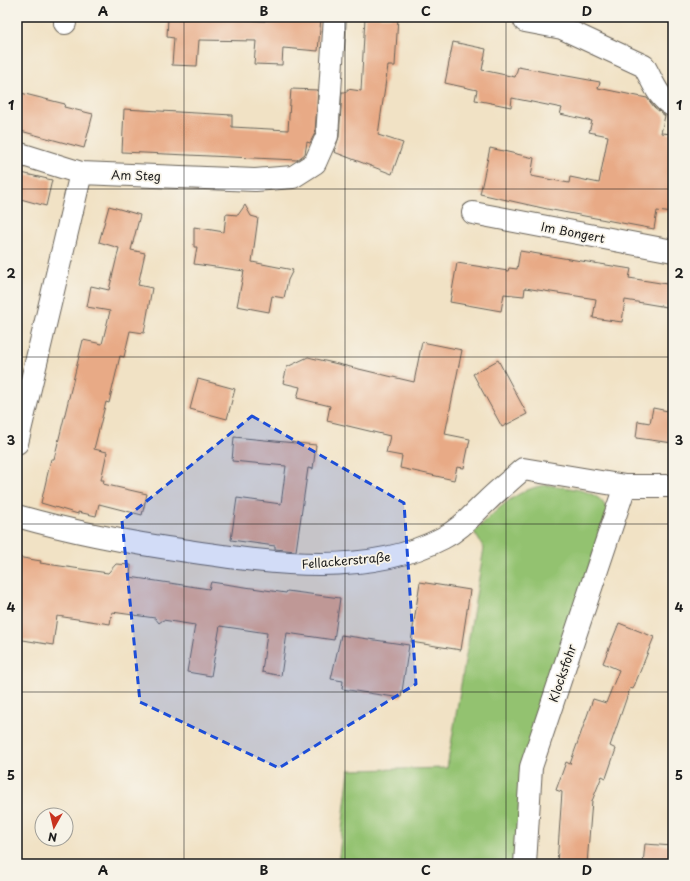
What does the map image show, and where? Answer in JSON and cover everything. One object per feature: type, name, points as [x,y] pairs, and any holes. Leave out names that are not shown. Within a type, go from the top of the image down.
[{"type":"street","name":"Am Steg","points":[[17,153],[81,173],[255,180],[293,177],[315,163],[327,136],[335,17]]},
{"type":"street","points":[[525,21],[562,28],[644,66],[653,86],[666,102],[673,106]]},
{"type":"street","points":[[17,443],[23,387],[81,173]]},
{"type":"street","name":"Im Bongert","points":[[472,213],[673,250]]},
{"type":"street","name":"Fellackerstraße","points":[[17,516],[66,530],[214,555],[288,564],[351,562],[392,557],[444,538],[467,521],[487,500],[523,469],[624,486],[673,486]]},
{"type":"street","name":"Klocksfohr","points":[[525,864],[531,767],[624,486]]},
{"type":"highlighted area","points":[[252,416],[404,503],[416,684],[279,768],[140,702],[122,521]]},
{"type":"green space","points":[[549,485],[590,493],[603,503],[607,510],[553,682],[518,864],[338,864],[349,770],[447,768],[484,548],[474,532],[499,508],[517,495],[527,490]]},
{"type":"building","points":[[168,17],[224,17],[224,19],[265,21],[265,17],[321,18],[318,51],[283,48],[282,65],[254,64],[256,41],[199,40],[197,66],[172,65],[174,38],[167,37]]},
{"type":"building","points":[[365,17],[398,17],[395,66],[388,66],[378,135],[403,143],[392,174],[334,152],[339,137],[342,92],[347,92],[347,89],[361,91]]},
{"type":"building","points":[[453,42],[486,49],[482,70],[515,77],[518,67],[600,82],[598,88],[647,98],[654,107],[665,116],[661,133],[673,134],[673,213],[657,211],[654,229],[547,209],[480,194],[490,148],[534,158],[531,176],[569,183],[570,177],[599,183],[608,136],[589,132],[592,121],[560,114],[562,108],[512,98],[511,107],[475,100],[477,90],[445,83]]},
{"type":"building","points":[[291,89],[318,90],[315,133],[310,143],[307,142],[305,154],[297,160],[122,152],[124,109],[232,115],[232,127],[288,130]]},
{"type":"building","points":[[17,92],[65,104],[64,107],[93,114],[84,148],[17,130]]},
{"type":"building","points":[[17,172],[52,180],[46,206],[17,198]]},
{"type":"building","points":[[245,205],[251,216],[258,218],[252,262],[293,270],[288,280],[284,298],[272,296],[269,312],[237,306],[244,271],[194,264],[197,247],[194,247],[194,227],[224,232],[226,214],[238,215]]},
{"type":"building","points":[[109,206],[140,215],[131,250],[145,253],[138,285],[152,288],[144,333],[130,331],[124,357],[120,356],[109,403],[106,402],[94,449],[107,452],[101,480],[104,480],[103,484],[147,494],[142,515],[99,504],[96,516],[78,512],[78,514],[41,503],[51,459],[54,459],[83,340],[102,344],[110,311],[87,307],[91,286],[109,290],[119,248],[99,242]]},
{"type":"building","points":[[520,251],[631,269],[629,278],[673,285],[673,308],[625,300],[622,322],[593,318],[596,299],[525,288],[524,296],[504,294],[501,311],[450,302],[457,263],[508,271],[509,268],[517,269]]},
{"type":"building","points":[[422,342],[462,350],[445,434],[470,439],[464,468],[457,467],[454,480],[400,468],[402,456],[386,453],[390,436],[327,421],[330,406],[297,398],[300,387],[283,383],[287,367],[308,357],[414,382]]},
{"type":"building","points":[[498,360],[527,414],[502,427],[473,374]]},
{"type":"building","points":[[198,379],[235,389],[227,419],[190,409]]},
{"type":"building","points":[[653,408],[673,412],[673,443],[636,438],[638,421],[650,423]]},
{"type":"building","points":[[234,437],[316,445],[313,469],[308,468],[296,551],[275,549],[275,546],[231,540],[237,498],[281,504],[286,466],[232,461]]},
{"type":"building","points":[[17,557],[41,561],[40,563],[108,573],[116,564],[131,565],[130,577],[209,589],[211,582],[286,593],[287,591],[340,598],[334,640],[287,633],[281,676],[262,672],[267,633],[220,626],[211,676],[187,672],[195,625],[163,620],[159,623],[155,618],[112,612],[110,624],[57,616],[53,645],[17,639]]},
{"type":"building","points":[[420,582],[470,590],[461,650],[411,642]]},
{"type":"building","points":[[619,623],[654,637],[633,689],[630,688],[610,746],[616,749],[606,778],[602,776],[592,801],[587,864],[557,864],[562,792],[556,790],[566,762],[570,764],[593,699],[606,703],[619,670],[603,663]]},
{"type":"building","points":[[341,635],[409,645],[401,698],[342,689],[343,681],[331,679]]},
{"type":"building","points":[[645,844],[673,846],[673,864],[643,864]]}]
